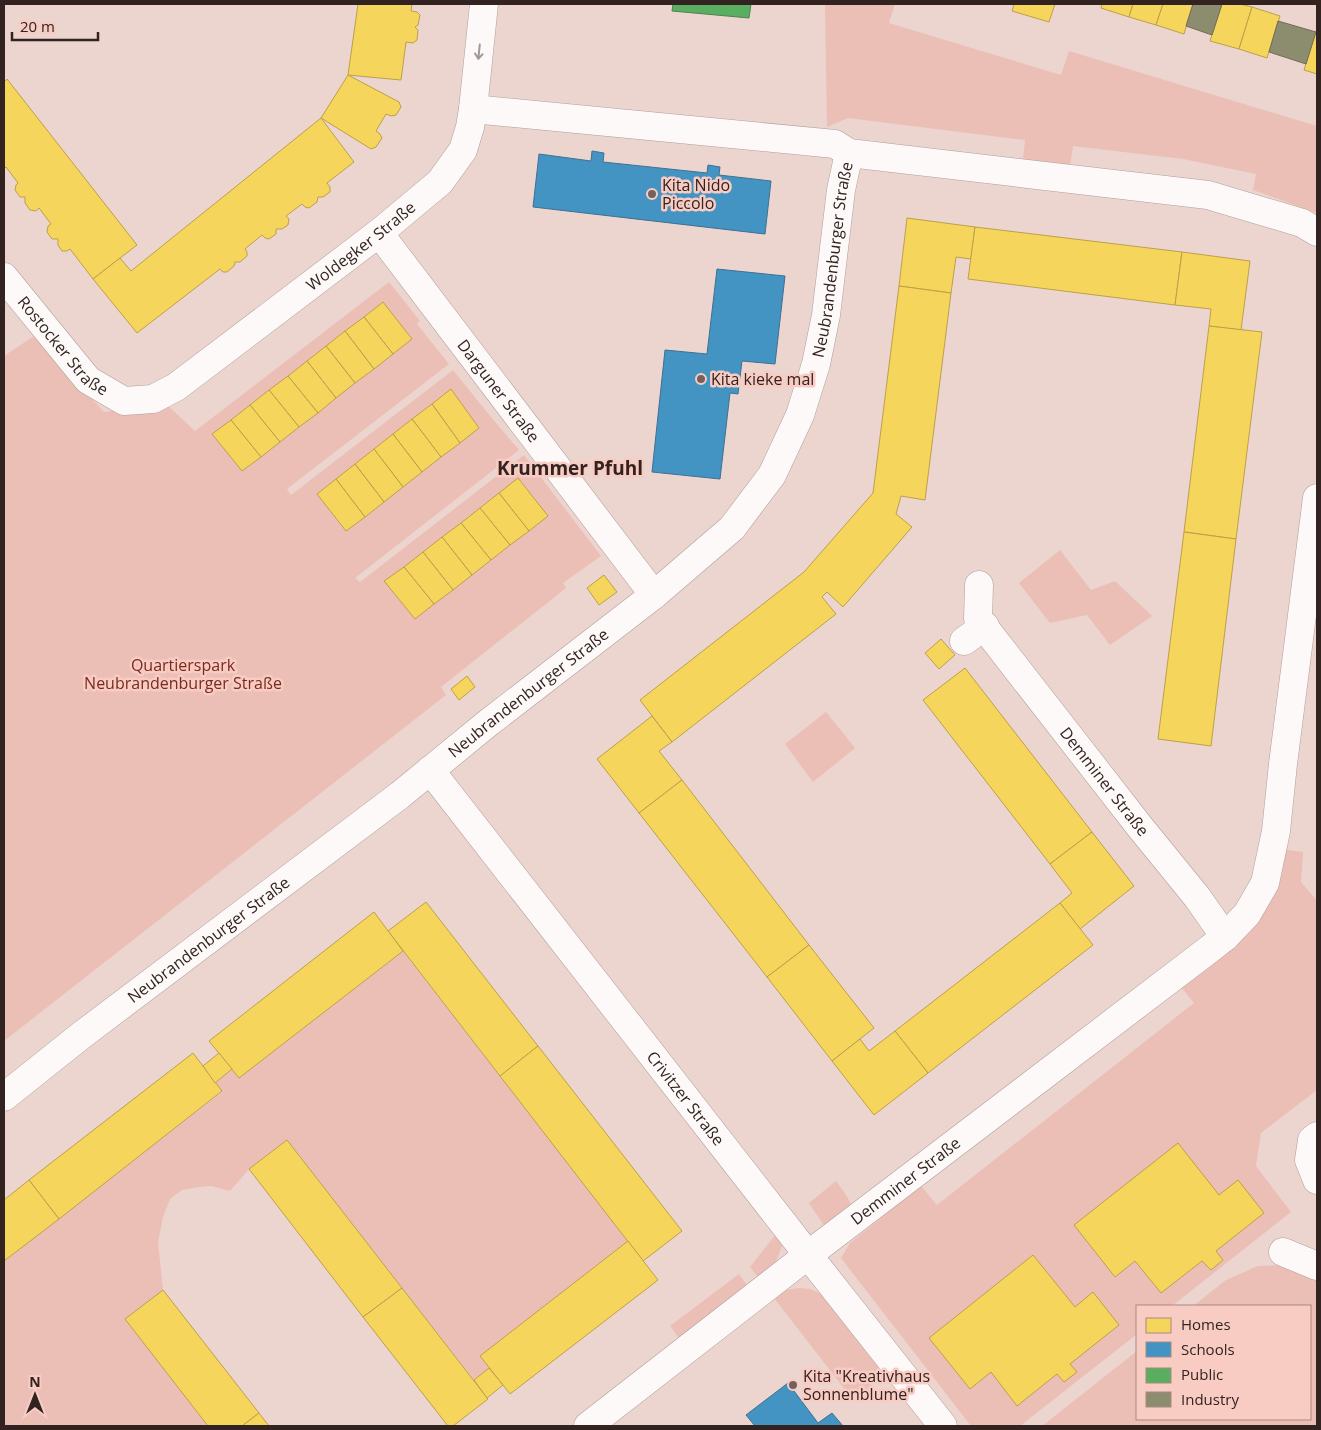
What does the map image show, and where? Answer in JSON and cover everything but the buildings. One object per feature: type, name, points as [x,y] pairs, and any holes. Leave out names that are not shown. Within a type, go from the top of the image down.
[{"type":"street","name":"Woldegker Straße","points":[[124,401],[153,399],[176,387],[379,233],[440,182],[462,150],[470,127],[484,4]]},
{"type":"street","name":"Neubrandenburger Straße","points":[[473,109],[835,144],[849,153],[1208,195],[1302,223],[1317,232]]},
{"type":"street","name":"Neubrandenburger Straße","points":[[4,1097],[83,1034],[400,795],[488,723],[654,595],[732,528],[772,475],[800,415],[816,364],[826,315],[842,190],[849,153]]},
{"type":"street","name":"Darguner Straße","points":[[379,233],[654,595]]},
{"type":"street","name":"Rostocker Straße","points":[[6,283],[40,320],[88,380],[124,401]]},
{"type":"street","name":"Demminer Straße","points":[[588,1426],[808,1255],[1225,937],[1247,914],[1265,883],[1276,831],[1283,764],[1310,612],[1317,498]]},
{"type":"street","name":"Demminer Straße","points":[[979,585],[978,619],[975,634],[1140,827],[1197,897],[1225,937]]},
{"type":"street","name":"Crivitzer Straße","points":[[430,770],[943,1426]]},
{"type":"street","points":[[1317,1136],[1312,1140],[1309,1160],[1317,1180]]},
{"type":"street","points":[[1283,1252],[1317,1266]]},
{"type":"green space","points":[[825,4],[895,4],[889,23],[1061,75],[1069,51],[1317,126],[1317,213],[1253,190],[1256,174],[1183,159],[1073,146],[1070,165],[1023,160],[1025,140],[848,118],[827,127]]},
{"type":"green space","name":"Quartierspark Neubrandenburger Straße","points":[[389,282],[420,321],[417,324],[449,364],[287,489],[291,495],[453,370],[519,450],[355,578],[360,582],[524,455],[601,556],[563,583],[566,588],[441,687],[446,695],[4,1041],[4,356],[34,336],[104,412],[166,404],[195,431]]},
{"type":"green space","points":[[1060,550],[1091,590],[1115,581],[1152,616],[1110,645],[1087,615],[1050,623],[1019,583]]},
{"type":"green space","points":[[826,712],[855,748],[813,782],[785,744]]},
{"type":"green space","points":[[1280,849],[1303,852],[1301,882],[1317,901],[1317,1090],[1261,1133],[1256,1166],[1291,1212],[1173,1305],[1136,1305],[1136,1335],[1020,1426],[971,1426],[841,1258],[850,1243],[921,1186],[937,1205],[1194,1003],[1181,987]]},
{"type":"green space","points":[[403,951],[628,1241],[481,1356],[489,1368],[474,1380],[287,1140],[249,1169],[230,1191],[211,1186],[199,1187],[182,1190],[170,1199],[163,1217],[158,1242],[163,1290],[125,1319],[208,1426],[4,1426],[4,1261],[222,1092],[215,1083],[232,1069],[239,1078]]},
{"type":"green space","points":[[836,1181],[848,1198],[853,1210],[825,1227],[809,1203]]},
{"type":"green space","points":[[776,1234],[782,1245],[774,1265],[762,1282],[750,1267]]},
{"type":"green space","points":[[1282,1265],[1317,1275],[1317,1426],[1042,1426],[1136,1352],[1136,1420],[1311,1420],[1311,1305],[1194,1305],[1226,1280],[1258,1266]]},
{"type":"green space","points":[[739,1274],[750,1290],[682,1342],[670,1326]]},
{"type":"green space","points":[[810,1289],[821,1294],[884,1375],[853,1400],[774,1298],[785,1290]]},
{"type":"place","name":"Kita Nido Piccolo","points":[[652,194]]},
{"type":"place","name":"Kita kieke mal","points":[[701,379]]},
{"type":"place","name":"Kita \"Kreativhaus Sonnenblume\"","points":[[793,1385]]},
{"type":"district","name":"Krummer Pfuhl","points":[[570,468]]}]
